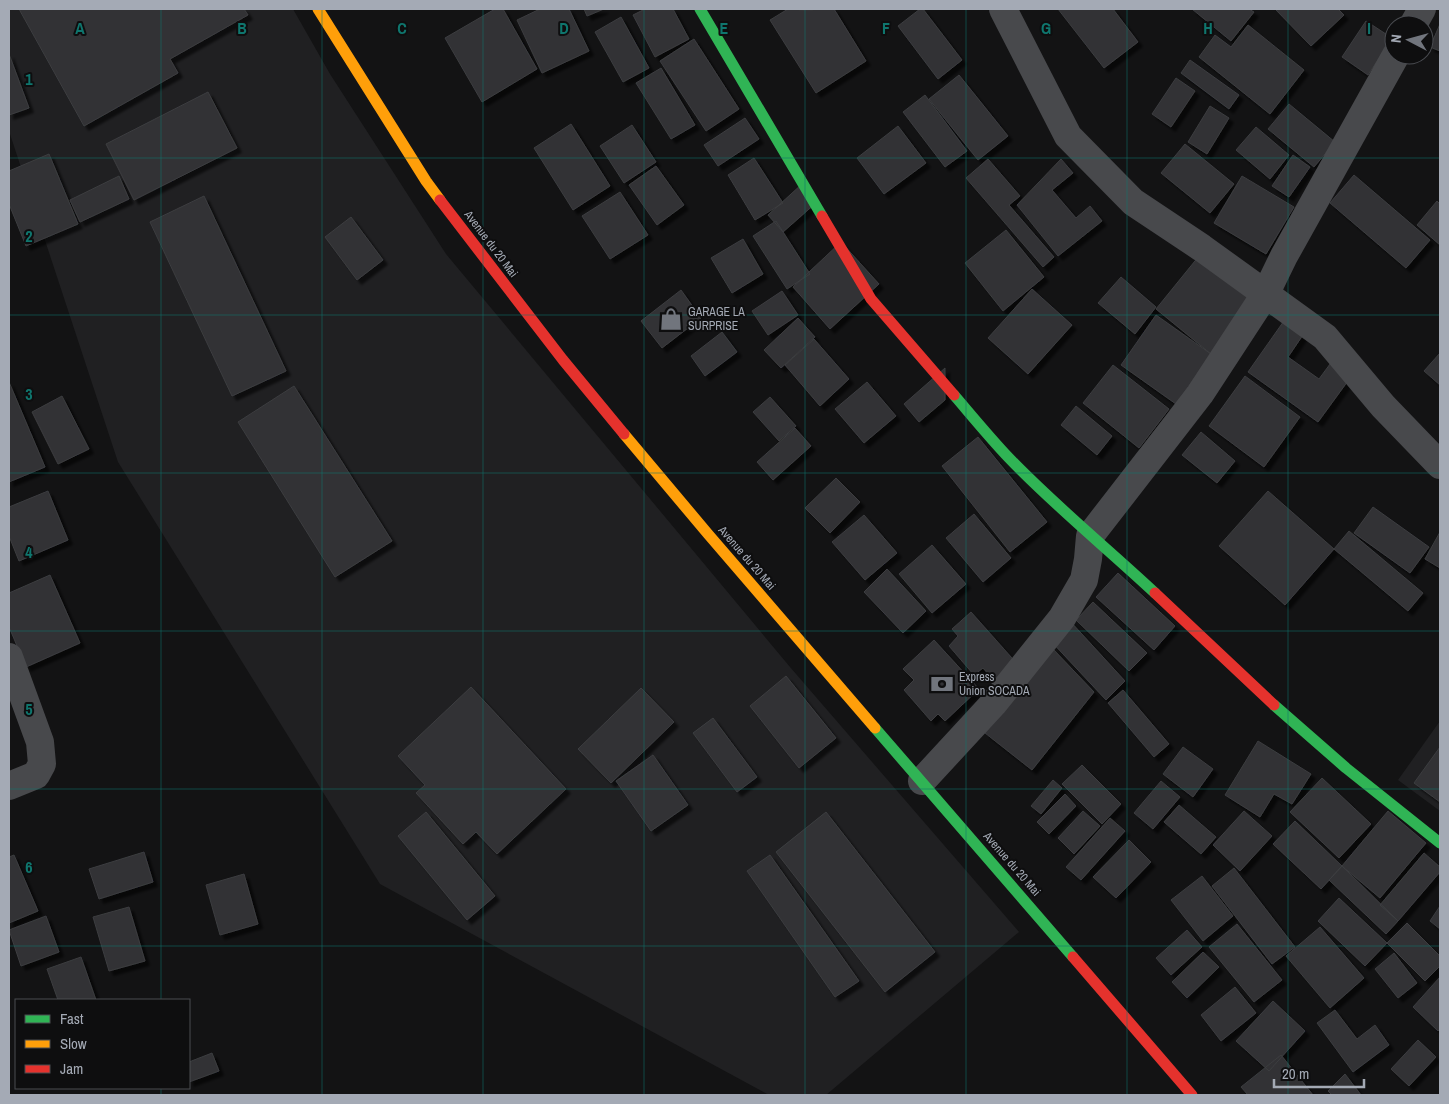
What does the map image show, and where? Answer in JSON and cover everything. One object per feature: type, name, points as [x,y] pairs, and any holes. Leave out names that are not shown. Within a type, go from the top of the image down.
[{"type":"main road","name":"Avenue du 20 Mai","points":[[318,9],[426,181],[557,352],[708,534],[1192,1095]]},
{"type":"main road","points":[[700,9],[871,299],[1009,458],[1090,536],[1122,562],[1272,703],[1346,768],[1440,843]]},
{"type":"street","points":[[1003,9],[1068,136],[1133,202],[1325,337],[1383,406],[1440,465]]},
{"type":"street","points":[[922,781],[994,703],[1062,618],[1084,580],[1090,536],[1200,394],[1266,294],[1284,256],[1390,65]]},
{"type":"street","points":[[9,657],[40,742],[42,764],[36,776],[9,786]]},
{"type":"shaded area","points":[[9,9],[293,9],[330,74],[446,254],[790,667],[1019,932],[826,1095],[769,1095],[380,884],[118,462],[9,131]]},
{"type":"shaded area","points":[[1440,721],[1440,811],[1398,780]]},
{"type":"building","points":[[19,9],[244,9],[248,15],[170,59],[178,73],[84,126]]},
{"type":"building","points":[[495,9],[503,9],[537,69],[482,102],[445,38]]},
{"type":"building","points":[[540,9],[569,9],[589,51],[542,73],[517,20]]},
{"type":"building","points":[[584,9],[604,9],[587,16]]},
{"type":"building","points":[[645,9],[673,9],[689,39],[655,57],[633,15]]},
{"type":"building","points":[[788,9],[834,9],[866,61],[816,93],[770,20]]},
{"type":"building","points":[[920,9],[923,9],[962,60],[938,79],[898,26]]},
{"type":"building","points":[[1058,9],[1113,9],[1138,42],[1104,68]]},
{"type":"building","points":[[1192,9],[1249,9],[1254,12],[1231,41]]},
{"type":"building","points":[[1275,9],[1338,9],[1344,15],[1311,46]]},
{"type":"building","points":[[621,17],[649,68],[623,82],[595,32]]},
{"type":"building","points":[[1366,21],[1384,33],[1384,50],[1368,75],[1342,57]]},
{"type":"building","points":[[1440,24],[1440,51],[1434,49],[1434,38]]},
{"type":"building","points":[[1248,25],[1304,70],[1270,114],[1199,57],[1215,35],[1231,47]]},
{"type":"building","points":[[694,39],[739,109],[706,131],[660,61]]},
{"type":"building","points":[[9,54],[29,108],[9,115]]},
{"type":"building","points":[[1190,60],[1239,95],[1229,109],[1181,73]]},
{"type":"building","points":[[661,68],[695,125],[671,139],[636,83]]},
{"type":"building","points":[[959,75],[1008,136],[978,160],[929,99]]},
{"type":"building","points":[[1176,78],[1195,91],[1171,127],[1152,114]]},
{"type":"building","points":[[208,92],[237,148],[134,200],[106,144]]},
{"type":"building","points":[[925,95],[967,151],[945,167],[903,112]]},
{"type":"building","points":[[1289,104],[1335,142],[1314,167],[1268,129]]},
{"type":"building","points":[[1210,106],[1229,118],[1207,154],[1188,142]]},
{"type":"building","points":[[745,118],[759,139],[718,166],[704,145]]},
{"type":"building","points":[[571,124],[610,186],[573,210],[534,148]]},
{"type":"building","points":[[632,125],[656,162],[624,183],[600,146]]},
{"type":"building","points":[[898,126],[926,163],[884,194],[857,158]]},
{"type":"building","points":[[1256,127],[1289,155],[1270,179],[1236,150]]},
{"type":"building","points":[[1185,144],[1234,184],[1210,213],[1161,173]]},
{"type":"building","points":[[49,154],[78,224],[26,246],[9,204],[9,171]]},
{"type":"building","points":[[1293,155],[1310,167],[1289,197],[1272,186]]},
{"type":"building","points":[[754,158],[783,203],[755,220],[728,175]]},
{"type":"building","points":[[988,159],[1020,196],[1009,205],[1054,257],[1043,267],[966,178]]},
{"type":"building","points":[[1061,159],[1073,173],[1052,190],[1076,218],[1090,206],[1102,221],[1058,256],[1017,205]]},
{"type":"building","points":[[656,166],[684,205],[657,225],[629,185]]},
{"type":"building","points":[[1354,175],[1430,240],[1406,268],[1330,203]]},
{"type":"building","points":[[119,176],[129,199],[80,222],[70,200]]},
{"type":"building","points":[[1242,176],[1294,207],[1266,254],[1214,223]]},
{"type":"building","points":[[802,184],[817,202],[783,232],[768,215]]},
{"type":"building","points":[[620,192],[648,235],[610,259],[582,216]]},
{"type":"building","points":[[204,196],[286,371],[232,396],[150,222]]},
{"type":"building","points":[[1437,201],[1440,204],[1440,245],[1417,225]]},
{"type":"building","points":[[351,217],[383,260],[357,280],[325,237]]},
{"type":"building","points":[[776,221],[810,274],[787,289],[753,236]]},
{"type":"building","points":[[1006,230],[1044,277],[1003,311],[965,263]]},
{"type":"building","points":[[743,239],[763,274],[732,293],[711,258]]},
{"type":"building","points":[[841,242],[879,284],[830,329],[793,287]]},
{"type":"building","points":[[1199,256],[1254,301],[1211,354],[1156,309]]},
{"type":"building","points":[[1121,277],[1156,307],[1135,334],[1098,303]]},
{"type":"building","points":[[1032,289],[1072,325],[1028,374],[988,338]]},
{"type":"building","name":"GARAGE LA SURPRISE","points":[[681,290],[701,318],[662,348],[641,321]]},
{"type":"building","points":[[782,291],[798,315],[768,335],[752,311]]},
{"type":"building","points":[[1156,315],[1211,354],[1176,404],[1121,365]]},
{"type":"building","points":[[798,318],[815,337],[781,368],[764,350]]},
{"type":"building","points":[[1286,318],[1305,332],[1288,357],[1319,379],[1333,360],[1353,374],[1318,422],[1248,372]]},
{"type":"building","points":[[722,332],[737,352],[705,376],[691,356]]},
{"type":"building","points":[[814,339],[849,379],[820,406],[785,365]]},
{"type":"building","points":[[1440,353],[1440,385],[1424,371]]},
{"type":"building","points":[[1113,365],[1169,409],[1139,448],[1083,403]]},
{"type":"building","points":[[945,368],[945,400],[919,422],[904,404]]},
{"type":"building","points":[[1245,376],[1300,417],[1264,467],[1209,426]]},
{"type":"building","points":[[9,382],[45,467],[9,482]]},
{"type":"building","points":[[867,382],[896,416],[864,443],[835,409]]},
{"type":"building","points":[[294,386],[392,541],[335,577],[238,422]]},
{"type":"building","points":[[62,396],[89,449],[58,464],[32,412]]},
{"type":"building","points":[[770,397],[796,426],[779,441],[753,412]]},
{"type":"building","points":[[1076,406],[1112,436],[1097,455],[1061,425]]},
{"type":"building","points":[[795,428],[811,446],[773,480],[757,462]]},
{"type":"building","points":[[1201,432],[1235,461],[1217,483],[1182,455]]},
{"type":"building","points":[[978,437],[1047,522],[1010,552],[942,466]]},
{"type":"building","points":[[836,478],[860,502],[830,533],[805,508]]},
{"type":"building","points":[[48,491],[68,540],[19,561],[9,536],[9,507]]},
{"type":"building","points":[[1268,491],[1334,549],[1285,605],[1219,546]]},
{"type":"building","points":[[1373,507],[1429,547],[1410,573],[1354,533]]},
{"type":"building","points":[[974,514],[1011,558],[983,582],[946,538]]},
{"type":"building","points":[[864,515],[897,553],[865,580],[832,542]]},
{"type":"building","points":[[1349,531],[1423,593],[1408,611],[1334,549]]},
{"type":"building","points":[[1440,532],[1440,568],[1425,559]]},
{"type":"building","points":[[932,545],[966,584],[932,613],[899,574]]},
{"type":"building","points":[[887,569],[926,611],[903,633],[864,592]]},
{"type":"building","points":[[1118,573],[1175,626],[1154,650],[1096,597]]},
{"type":"building","points":[[50,575],[80,643],[26,667],[9,627],[9,593]]},
{"type":"building","points":[[1093,602],[1147,653],[1129,671],[1076,620]]},
{"type":"building","points":[[971,612],[1019,666],[998,685],[983,668],[974,675],[949,646],[958,636],[952,629]]},
{"type":"building","points":[[1069,620],[1125,681],[1106,700],[1049,639]]},
{"type":"building","name":"Express Union SOCADA","points":[[934,640],[979,689],[945,721],[938,714],[931,721],[904,690],[914,680],[903,669]]},
{"type":"building","points":[[1053,649],[1094,692],[1032,770],[985,733]]},
{"type":"building","points":[[786,676],[836,738],[799,768],[750,706]]},
{"type":"building","points":[[471,687],[566,789],[497,854],[476,832],[463,844],[416,793],[425,785],[398,756]]},
{"type":"building","points":[[641,688],[674,722],[611,783],[578,749]]},
{"type":"building","points":[[1123,690],[1169,744],[1154,757],[1108,703]]},
{"type":"building","points":[[713,718],[757,777],[737,792],[693,733]]},
{"type":"building","points":[[1258,741],[1311,774],[1292,804],[1274,794],[1260,817],[1225,795]]},
{"type":"building","points":[[1183,747],[1213,769],[1193,797],[1163,774]]},
{"type":"building","points":[[1440,747],[1440,802],[1414,783]]},
{"type":"building","points":[[653,755],[688,805],[651,831],[616,781]]},
{"type":"building","points":[[1082,765],[1121,804],[1102,824],[1062,784]]},
{"type":"building","points":[[1322,778],[1371,824],[1339,858],[1290,812]]},
{"type":"building","points":[[1053,780],[1062,788],[1041,814],[1031,806]]},
{"type":"building","points":[[1161,781],[1180,797],[1153,829],[1134,813]]},
{"type":"building","points":[[1065,794],[1076,806],[1049,834],[1037,822]]},
{"type":"building","points":[[1179,805],[1216,837],[1201,854],[1164,822]]},
{"type":"building","points":[[1083,811],[1100,826],[1074,854],[1058,838]]},
{"type":"building","points":[[1244,811],[1272,836],[1240,871],[1213,845]]},
{"type":"building","points":[[1388,811],[1426,843],[1380,898],[1342,866]]},
{"type":"building","points":[[426,812],[495,896],[467,920],[398,836]]},
{"type":"building","points":[[826,812],[935,952],[885,992],[776,852]]},
{"type":"building","points":[[1110,818],[1125,831],[1081,880],[1066,867]]},
{"type":"building","points":[[1295,821],[1342,866],[1321,889],[1273,844]]},
{"type":"building","points":[[1129,840],[1151,862],[1116,898],[1093,877]]},
{"type":"building","points":[[144,852],[153,882],[99,899],[89,869]]},
{"type":"building","points":[[1424,853],[1440,867],[1440,872],[1398,921],[1380,905]]},
{"type":"building","points":[[14,855],[38,911],[9,923],[9,857]]},
{"type":"building","points":[[770,855],[859,981],[835,997],[747,871]]},
{"type":"building","points":[[1342,866],[1398,921],[1386,934],[1329,880]]},
{"type":"building","points":[[1234,868],[1295,947],[1272,964],[1212,886]]},
{"type":"building","points":[[244,874],[258,924],[220,935],[206,885]]},
{"type":"building","points":[[1202,876],[1233,916],[1203,941],[1171,900]]},
{"type":"building","points":[[1339,898],[1387,943],[1365,966],[1318,921]]},
{"type":"building","points":[[1440,906],[1440,929],[1430,921]]},
{"type":"building","points":[[129,907],[145,961],[109,971],[93,917]]},
{"type":"building","points":[[46,916],[59,952],[21,966],[9,930]]},
{"type":"building","points":[[1407,923],[1440,956],[1440,966],[1425,981],[1387,943]]},
{"type":"building","points":[[1237,924],[1282,980],[1254,1002],[1209,947]]},
{"type":"building","points":[[1320,927],[1364,978],[1330,1008],[1286,956]]},
{"type":"building","points":[[1187,930],[1202,947],[1171,975],[1156,958]]},
{"type":"building","points":[[1203,952],[1219,967],[1187,998],[1172,982]]},
{"type":"building","points":[[1394,953],[1417,983],[1398,998],[1375,969]]},
{"type":"building","points":[[81,957],[96,999],[58,999],[47,969]]},
{"type":"building","points":[[1440,977],[1440,1029],[1438,1031],[1413,1007]]},
{"type":"building","points":[[1235,987],[1256,1013],[1221,1041],[1201,1015]]},
{"type":"building","points":[[1273,1001],[1305,1031],[1269,1071],[1236,1041]]},
{"type":"building","points":[[1335,1010],[1357,1039],[1375,1025],[1389,1045],[1353,1072],[1317,1023]]},
{"type":"building","points":[[1418,1040],[1436,1057],[1409,1086],[1391,1069]]},
{"type":"building","points":[[212,1053],[219,1071],[190,1082],[190,1062]]},
{"type":"building","points":[[1281,1055],[1313,1095],[1248,1095],[1241,1087]]},
{"type":"building","points":[[1345,1074],[1361,1095],[1332,1095],[1328,1091]]},
{"type":"traffic: fast","points":[[700,9],[822,216]]},
{"type":"traffic: fast","points":[[954,395],[995,443],[1027,476],[1155,593]]},
{"type":"traffic: fast","points":[[1274,705],[1346,768],[1440,843]]},
{"type":"traffic: fast","points":[[875,728],[1073,957]]},
{"type":"traffic: slow","points":[[318,9],[426,181],[440,200]]},
{"type":"traffic: slow","points":[[624,434],[875,728]]},
{"type":"traffic: jam","points":[[440,200],[563,360],[624,434]]},
{"type":"traffic: jam","points":[[822,216],[871,299],[954,395]]},
{"type":"traffic: jam","points":[[1155,593],[1274,705]]},
{"type":"traffic: jam","points":[[1073,957],[1192,1095]]},
{"type":"place","name":"GARAGE LA SURPRISE","points":[[671,319]]},
{"type":"place","name":"Express Union SOCADA","points":[[942,684]]}]
